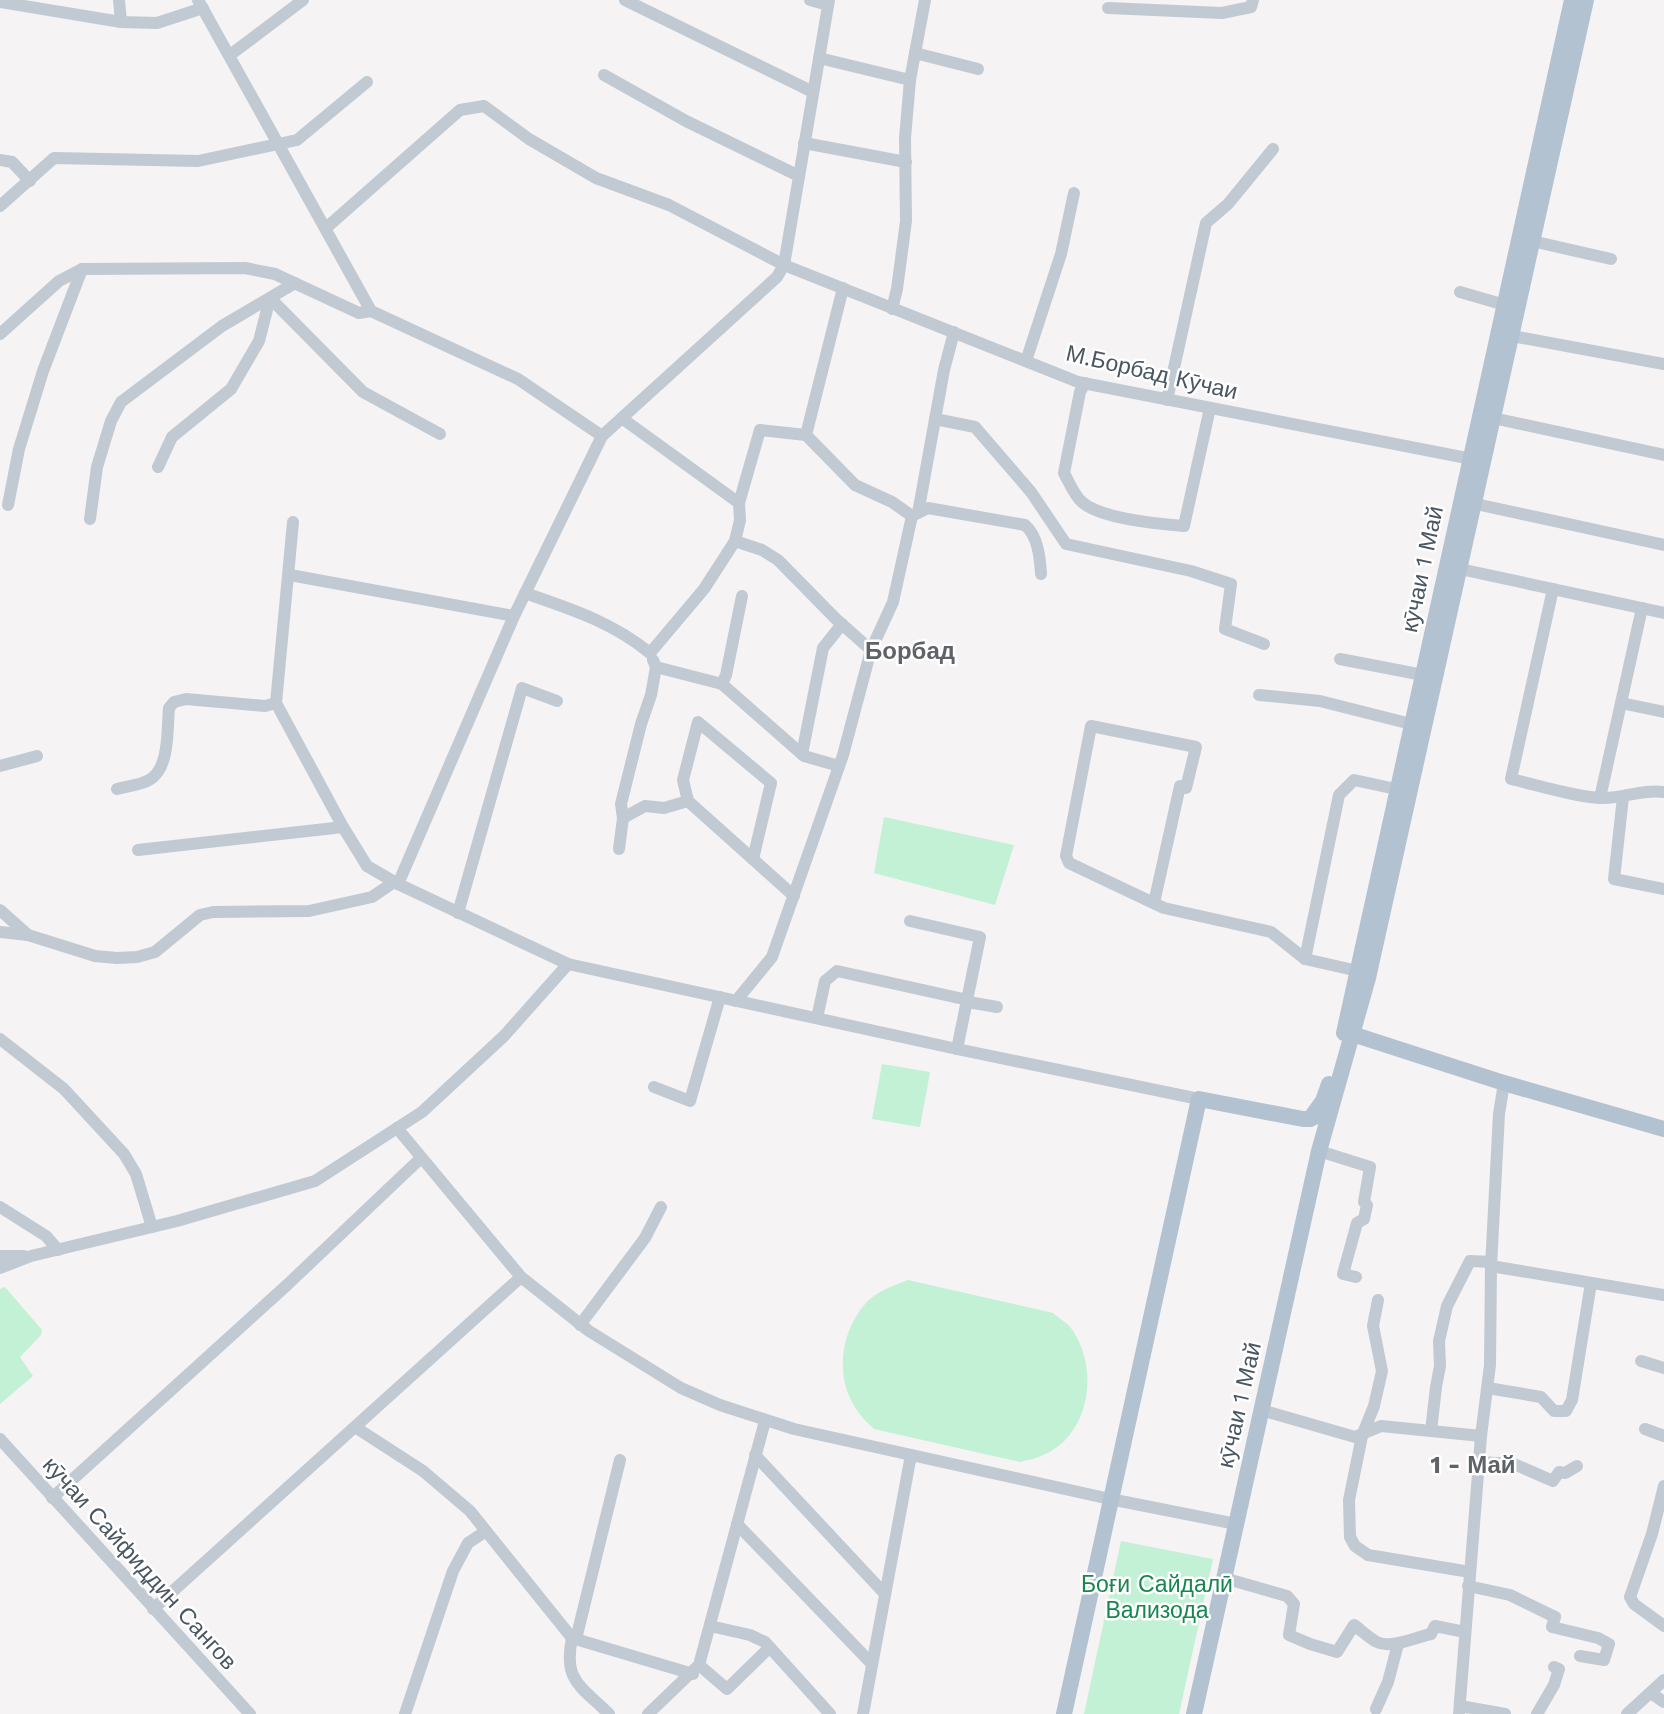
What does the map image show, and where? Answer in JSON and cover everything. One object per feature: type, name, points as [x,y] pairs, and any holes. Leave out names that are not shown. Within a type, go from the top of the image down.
[{"type":"main road","name":"кӯчаи 1 Май","points":[[1310,1119],[1323,1101],[1349,1033],[1358,971],[1396,789],[1477,460],[1506,305],[1572,0]]},
{"type":"main road","name":"кӯчаи 1 Май","points":[[1194,1714],[1319,1150],[1332,1106],[1476,504],[1477,460],[1493,418],[1586,0]]},
{"type":"main road","points":[[1349,1033],[1504,1083],[1664,1129]]},
{"type":"main road","points":[[1063,1714],[1199,1099],[1310,1119],[1332,1106]]},
{"type":"main road","points":[[1310,1119],[1318,1130],[1319,1150]]},
{"type":"street","points":[[118,0],[121,22]]},
{"type":"street","points":[[230,55],[303,0]]},
{"type":"street","points":[[625,0],[716,47],[813,92]]},
{"type":"street","points":[[0,932],[28,935],[95,956],[137,957],[155,952],[200,915],[213,912],[321,908],[372,897],[396,883],[514,616],[601,436],[623,419],[776,277],[784,265],[828,3],[810,0]]},
{"type":"street","points":[[892,309],[906,221],[905,138],[910,80],[925,0]]},
{"type":"street","points":[[1108,8],[1222,13],[1251,8],[1253,0]]},
{"type":"street","points":[[0,2],[121,22],[157,23],[201,4],[371,311]]},
{"type":"street","points":[[915,53],[978,69]]},
{"type":"street","points":[[819,58],[910,80]]},
{"type":"street","points":[[604,75],[687,121],[799,176]]},
{"type":"street","points":[[0,206],[54,159],[198,162],[297,140],[366,82]]},
{"type":"street","name":"М.Борбад Кӯчаи","points":[[326,228],[460,110],[484,106],[529,139],[596,178],[669,205],[784,265],[1084,383],[1477,460]]},
{"type":"street","points":[[804,143],[906,162]]},
{"type":"street","points":[[1167,400],[1206,223],[1228,204],[1273,149]]},
{"type":"street","points":[[0,160],[12,162],[30,181]]},
{"type":"street","points":[[1026,361],[1061,254],[1074,193]]},
{"type":"street","points":[[1532,241],[1611,259]]},
{"type":"street","points":[[0,334],[59,281],[82,269],[245,268],[275,274],[359,313],[371,311],[518,379],[601,436]]},
{"type":"street","points":[[8,505],[19,449],[31,410],[82,269]]},
{"type":"street","points":[[90,519],[97,467],[111,421],[121,402],[222,326],[295,283]]},
{"type":"street","points":[[806,435],[843,288]]},
{"type":"street","points":[[1460,292],[1506,305]]},
{"type":"street","points":[[270,298],[363,392],[440,434]]},
{"type":"street","points":[[158,467],[172,437],[231,388],[259,341],[270,298]]},
{"type":"street","points":[[736,1000],[772,957],[839,766],[871,650],[894,602],[954,332]]},
{"type":"street","points":[[1512,336],[1664,364]]},
{"type":"street","points":[[1084,383],[1064,474],[1081,502],[1102,512],[1153,524],[1184,526],[1210,408]]},
{"type":"street","points":[[1493,418],[1664,455]]},
{"type":"street","points":[[623,419],[739,503]]},
{"type":"street","points":[[935,419],[975,427],[1048,515],[1066,544],[1192,571],[1231,584],[1225,629],[1264,644]]},
{"type":"street","points":[[650,653],[705,589],[735,541],[740,520],[739,503],[760,430],[806,435],[855,485],[915,514]]},
{"type":"street","points":[[1476,504],[1664,545]]},
{"type":"street","points":[[915,514],[928,508],[1026,525],[1031,530],[1040,555],[1041,574]]},
{"type":"street","points":[[1031,530],[1048,515]]},
{"type":"street","points":[[293,522],[276,703],[343,827],[368,866],[396,883],[568,964],[1199,1099]]},
{"type":"street","points":[[735,541],[762,550],[778,560],[871,650]]},
{"type":"street","points":[[1460,569],[1664,613]]},
{"type":"street","points":[[290,575],[514,616]]},
{"type":"street","points":[[1553,589],[1511,779],[1600,798],[1623,797],[1648,791],[1664,792]]},
{"type":"street","points":[[525,593],[627,635],[650,653],[656,667],[621,804],[623,818],[619,849]]},
{"type":"street","points":[[722,684],[726,676],[742,596]]},
{"type":"street","points":[[1600,798],[1642,608]]},
{"type":"street","points":[[802,754],[823,648],[842,624]]},
{"type":"street","points":[[1340,659],[1423,675]]},
{"type":"street","points":[[656,667],[722,684],[802,754],[839,766]]},
{"type":"street","points":[[458,913],[522,688],[557,701]]},
{"type":"street","points":[[1259,695],[1320,701],[1411,724]]},
{"type":"street","points":[[117,789],[150,780],[160,770],[165,755],[169,708],[173,702],[186,699],[265,706],[276,703]]},
{"type":"street","points":[[1621,703],[1664,712]]},
{"type":"street","points":[[753,859],[771,783],[698,722],[682,780],[688,801],[794,896]]},
{"type":"street","points":[[1154,903],[1180,786],[1186,788],[1196,747],[1091,726],[1066,856],[1069,863],[1164,908],[1271,932],[1305,959],[1358,971]]},
{"type":"street","points":[[0,765],[37,756]]},
{"type":"street","points":[[1305,959],[1339,795],[1354,780],[1396,789]]},
{"type":"street","points":[[1623,797],[1614,880],[1664,889]]},
{"type":"street","points":[[623,818],[645,806],[664,808],[688,801]]},
{"type":"street","points":[[138,850],[343,827]]},
{"type":"street","points":[[0,911],[28,935]]},
{"type":"street","points":[[910,921],[980,937],[957,1049]]},
{"type":"street","points":[[0,1268],[31,1256],[152,1227],[315,1181],[422,1112],[504,1036],[568,964]]},
{"type":"street","points":[[817,1018],[825,981],[836,971],[998,1007]]},
{"type":"street","points":[[654,1087],[690,1101],[720,997]]},
{"type":"street","points":[[0,1039],[64,1088],[124,1154],[136,1174],[152,1227]]},
{"type":"street","points":[[1504,1083],[1499,1114],[1491,1264],[1488,1388],[1469,1572],[1460,1710],[1505,1714]]},
{"type":"street","points":[[397,1128],[521,1277],[580,1325],[681,1388],[765,1421],[1110,1499],[1236,1524]]},
{"type":"street","points":[[1319,1150],[1370,1167],[1364,1219],[1357,1223],[1343,1274],[1356,1277]]},
{"type":"street","points":[[52,1497],[421,1158]]},
{"type":"street","points":[[0,1207],[46,1236],[58,1250]]},
{"type":"street","points":[[580,1325],[645,1238],[661,1207]]},
{"type":"street","points":[[0,1256],[31,1256]]},
{"type":"street","points":[[1431,1431],[1440,1366],[1439,1341],[1447,1306],[1469,1261],[1664,1295]]},
{"type":"street","points":[[153,1609],[521,1277]]},
{"type":"street","points":[[1488,1388],[1541,1398],[1554,1411],[1566,1412],[1572,1400],[1591,1283]]},
{"type":"street","points":[[1378,1300],[1373,1326],[1382,1371],[1374,1406],[1362,1436],[1349,1500],[1350,1537],[1355,1546],[1368,1555],[1469,1572]]},
{"type":"street","points":[[1641,1361],[1664,1368]]},
{"type":"street","points":[[1262,1410],[1355,1437],[1381,1426],[1481,1436]]},
{"type":"street","points":[[648,1714],[696,1669],[765,1421]]},
{"type":"street","points":[[355,1427],[423,1471],[470,1511],[574,1638],[696,1669],[727,1689],[769,1648]]},
{"type":"street","points":[[1645,1429],[1664,1436]]},
{"type":"street","name":"кӯчаи Сайфиддин Сангов","points":[[0,1439],[250,1714]]},
{"type":"street","points":[[755,1455],[885,1594]]},
{"type":"street","points":[[863,1714],[911,1455]]},
{"type":"street","points":[[609,1714],[577,1683],[569,1669],[568,1658],[620,1460]]},
{"type":"street","points":[[1479,1462],[1514,1464],[1553,1481],[1559,1472],[1566,1473],[1577,1465]]},
{"type":"street","points":[[1664,1486],[1652,1534],[1630,1597],[1634,1604],[1664,1626]]},
{"type":"street","points":[[737,1524],[872,1664]]},
{"type":"street","points":[[405,1714],[453,1570],[468,1543],[486,1531]]},
{"type":"street","points":[[1224,1578],[1287,1596],[1294,1604],[1289,1635],[1337,1652],[1354,1625],[1379,1643],[1398,1644],[1406,1639],[1431,1634],[1435,1626],[1465,1632]]},
{"type":"street","points":[[1468,1586],[1510,1595],[1555,1617],[1552,1626],[1598,1638],[1609,1644],[1604,1660],[1580,1656]]},
{"type":"street","points":[[710,1626],[758,1638],[830,1714]]},
{"type":"street","points":[[1376,1709],[1388,1682],[1398,1644]]},
{"type":"street","points":[[1537,1714],[1554,1685],[1559,1670],[1555,1667]]},
{"type":"street","points":[[1627,1714],[1664,1680]]},
{"type":"street","points":[[1651,1693],[1664,1702]]},
{"type":"green space","points":[[884,817],[1014,845],[995,905],[874,873]]},
{"type":"green space","points":[[882,1064],[930,1072],[920,1127],[872,1119]]},
{"type":"green space","points":[[908,1280],[1053,1313],[1069,1326],[1081,1347],[1087,1384],[1079,1419],[1070,1434],[1057,1447],[1041,1456],[1020,1462],[874,1429],[862,1417],[851,1400],[843,1372],[845,1343],[850,1328],[870,1299]]},
{"type":"green space","points":[[5,1287],[42,1330],[41,1335],[20,1357],[33,1376],[0,1404],[0,1289]]},
{"type":"green space","name":"Боғи Сайдалӣ Вализода","points":[[1121,1541],[1213,1559],[1179,1714],[1084,1714]]},
{"type":"district","name":"Борбад","points":[[910,651]]},
{"type":"district","name":"1 - Май","points":[[1473,1465]]}]
